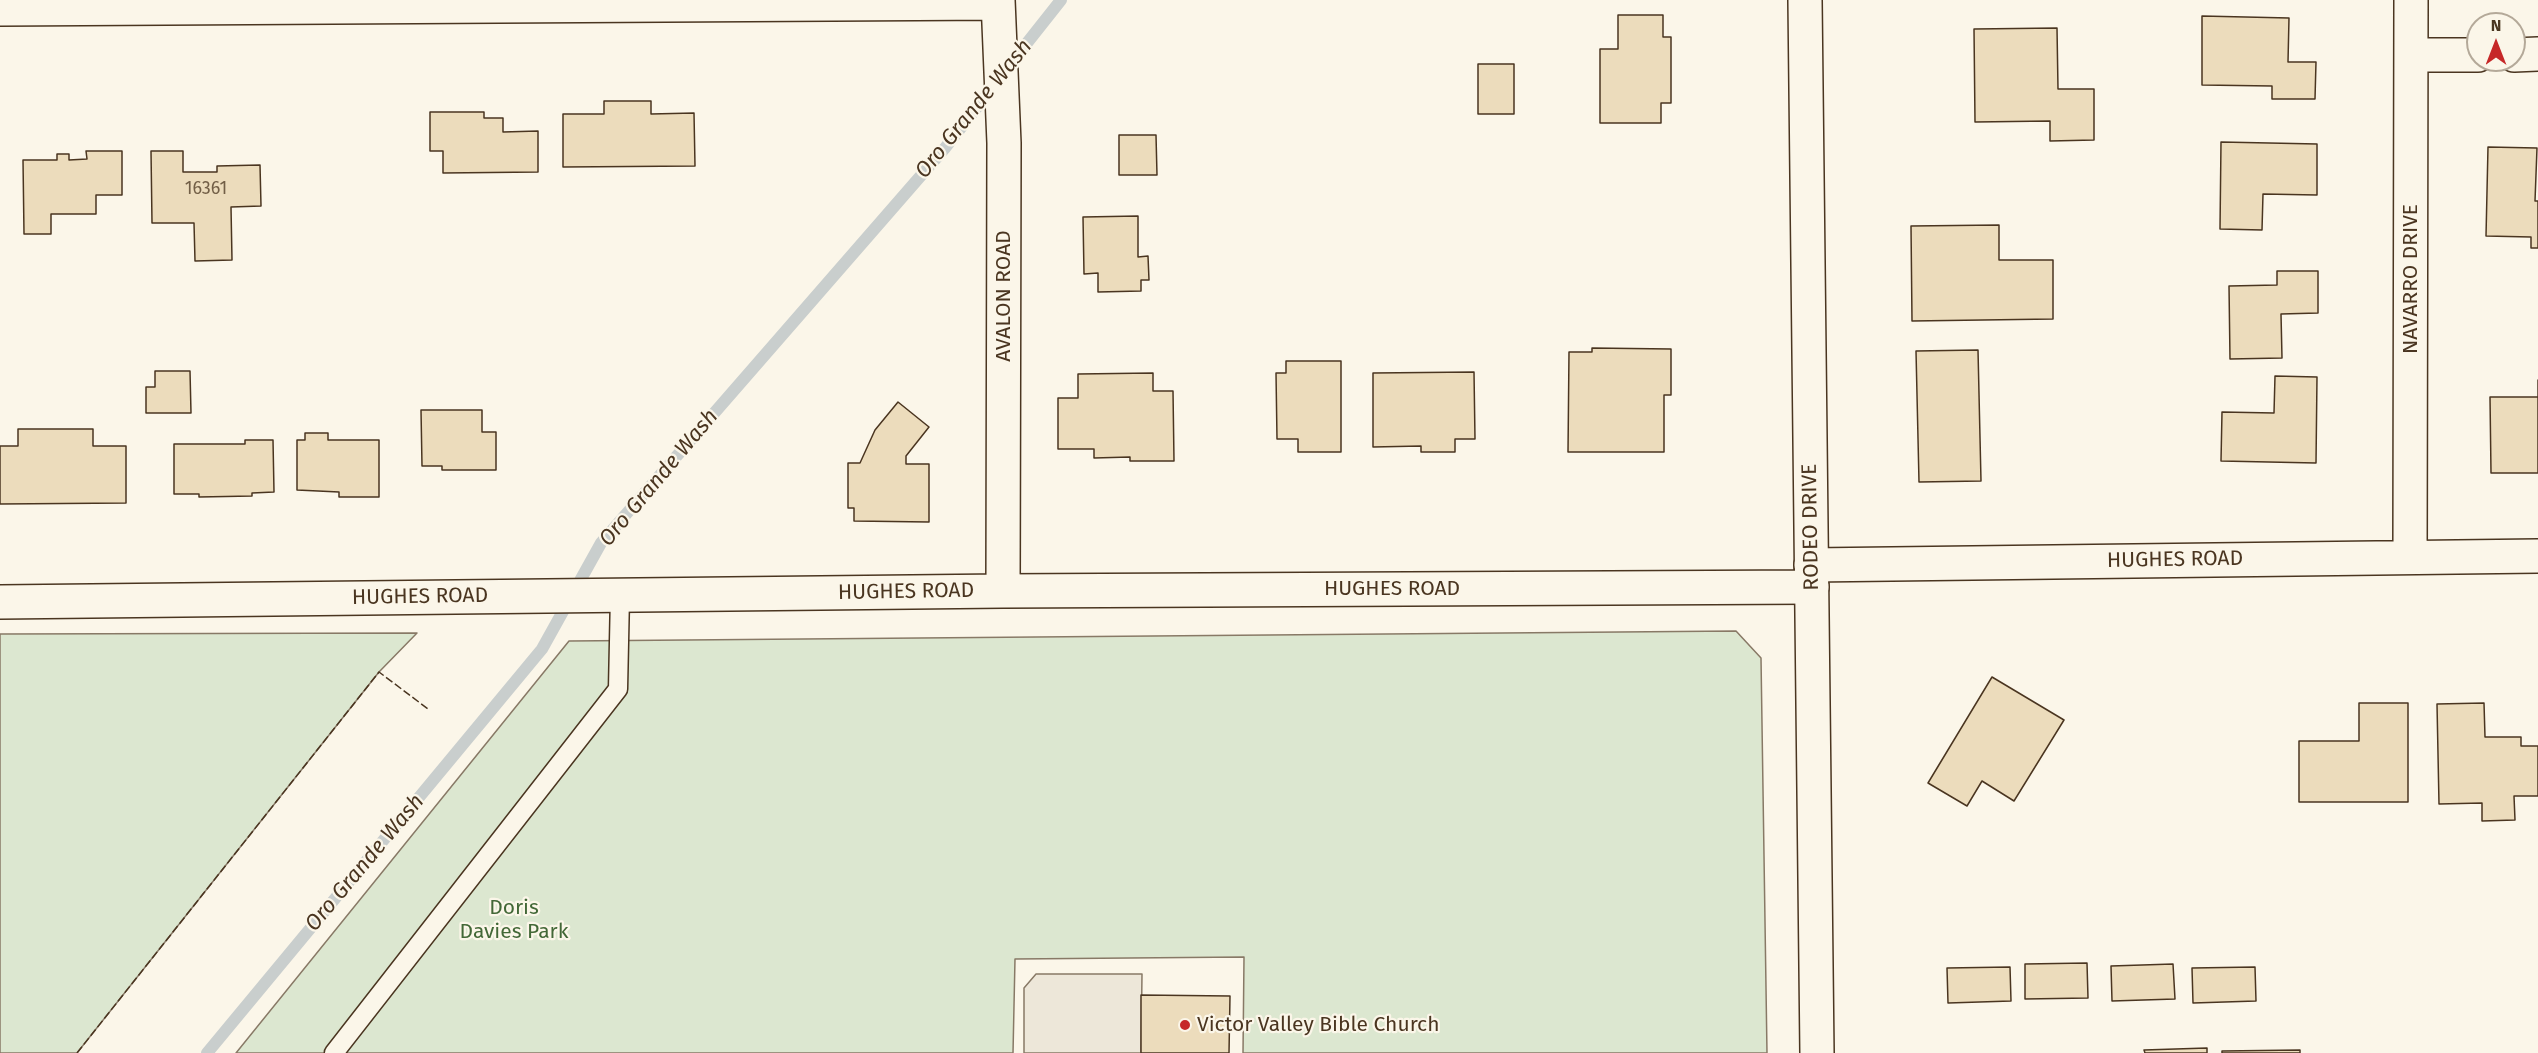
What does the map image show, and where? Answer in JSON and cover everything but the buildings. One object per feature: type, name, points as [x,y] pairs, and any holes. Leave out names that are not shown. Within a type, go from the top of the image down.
[{"type":"street","name":"RODEO DRIVE","points":[[1805,0],[1817,1053]]},
{"type":"street","name":"NAVARRO DRIVE","points":[[2410,557],[2412,0]]},
{"type":"street","points":[[0,9],[228,4],[998,2]]},
{"type":"street","name":"AVALON ROAD","points":[[998,2],[1004,154],[1003,591]]},
{"type":"street","points":[[2411,55],[2466,55]]},
{"type":"street","name":"HUGHES ROAD","points":[[0,602],[1003,591],[1812,576],[2410,557],[2538,556]]},
{"type":"lane","points":[[334,1053],[618,689],[620,595]]},
{"type":"green space","name":"Doris Davies Park","points":[[1736,631],[1761,658],[1767,1053],[1243,1053],[1244,957],[1015,959],[1013,1053],[236,1053],[569,641]]},
{"type":"green space","points":[[417,633],[379,672],[77,1053],[0,1053],[0,634]]},
{"type":"shaded area","points":[[1036,974],[1142,974],[1141,1053],[1024,1053],[1024,988]]},
{"type":"waterway","name":"Oro Grande Wash","points":[[1008,67],[1061,0]]},
{"type":"waterway","name":"Oro Grande Wash","points":[[207,1053],[542,649],[601,543],[945,148],[996,83]]},
{"type":"fence","points":[[77,1053],[379,672],[428,709]]},
{"type":"place","name":"Victor Valley Bible Church","points":[[1185,1025]]}]
